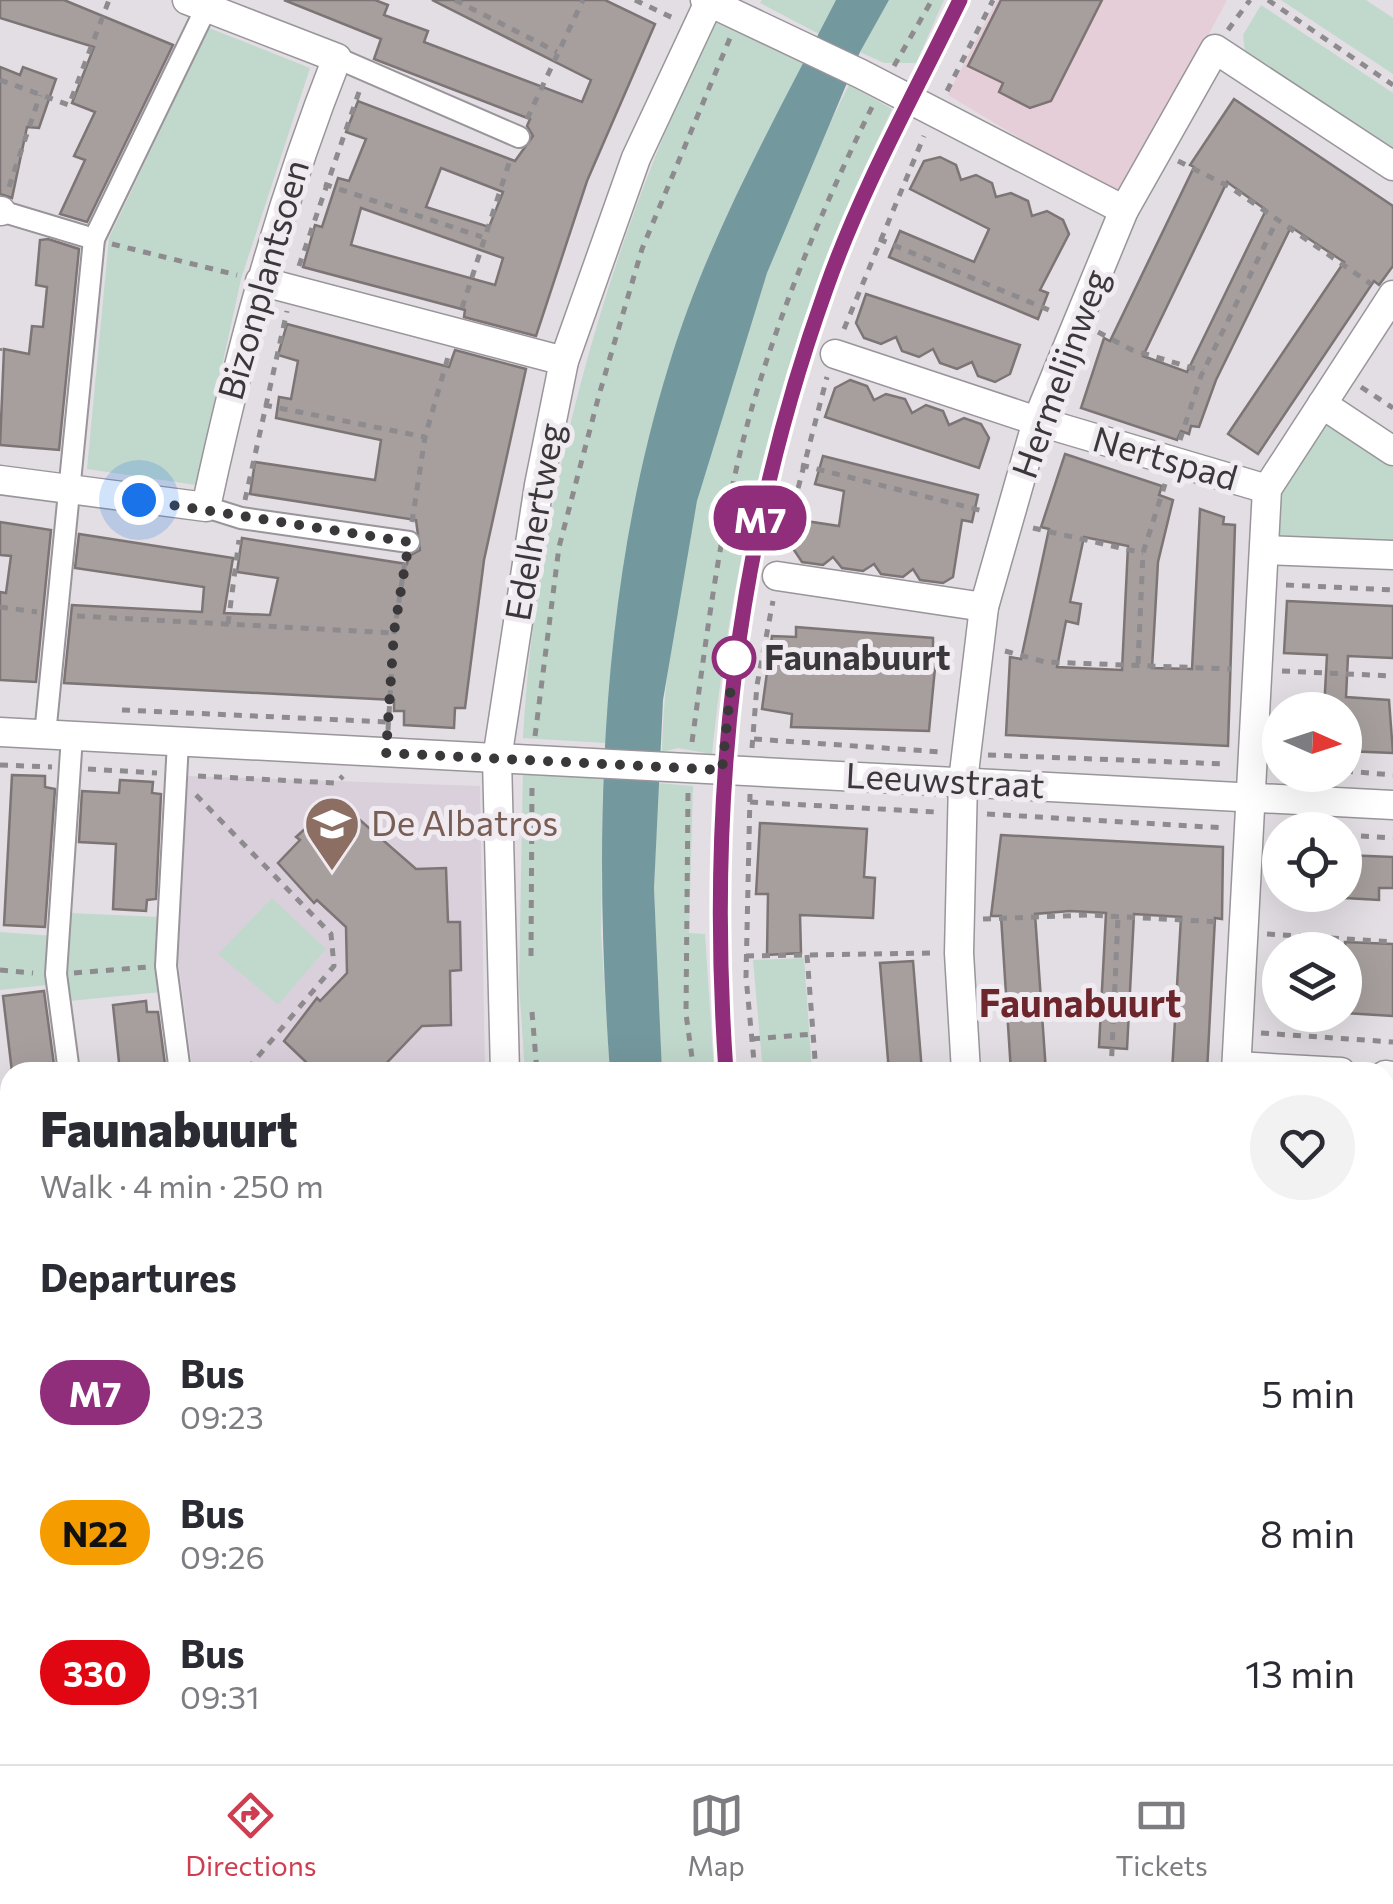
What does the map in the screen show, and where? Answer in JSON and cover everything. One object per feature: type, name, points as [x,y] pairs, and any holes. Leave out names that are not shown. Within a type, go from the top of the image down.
[{"type":"street","name":"Edelhertweg","points":[[506,1062],[497,759],[539,484],[564,362],[636,158],[708,1]]},
{"type":"street","points":[[708,1],[861,74],[1124,210]]},
{"type":"street","points":[[68,1062],[56,974],[58,615],[94,239],[201,2],[518,137]]},
{"type":"street","points":[[1215,49],[1393,166]]},
{"type":"street","name":"Hermelijnweg","points":[[965,1062],[959,953],[962,813],[984,607],[1037,422],[1124,210],[1215,49]]},
{"type":"street","name":"Bizonplantsoen","points":[[206,508],[260,281],[302,147],[337,58]]},
{"type":"street","points":[[0,211],[94,239]]},
{"type":"street","points":[[260,281],[564,362]]},
{"type":"street","points":[[1236,1062],[1267,489],[1392,296]]},
{"type":"street","name":"Nertspad","points":[[835,354],[1037,422],[1267,489]]},
{"type":"street","points":[[1322,404],[1393,451]]},
{"type":"street","points":[[0,480],[206,508],[241,518],[409,542]]},
{"type":"street","points":[[1264,550],[1393,555]]},
{"type":"street","points":[[777,576],[984,607]]},
{"type":"street","name":"Leeuwstraat","points":[[0,732],[736,772],[964,767],[1393,805]]},
{"type":"street","points":[[178,742],[166,966],[179,1062]]},
{"type":"lane","points":[[726,1062],[718,902],[736,772],[740,618],[781,427],[833,269],[924,107],[960,0]]},
{"type":"path","points":[[0,80],[69,105],[109,0]]},
{"type":"path","points":[[455,0],[557,52]]},
{"type":"path","points":[[386,753],[394,632],[425,437],[482,237],[518,137],[584,0]]},
{"type":"path","points":[[635,0],[696,30]]},
{"type":"path","points":[[754,1062],[746,956],[750,802],[736,772],[753,739],[757,685],[801,464],[835,354],[924,107],[994,0]]},
{"type":"path","points":[[1215,49],[1250,0]]},
{"type":"path","points":[[1268,0],[1393,85]]},
{"type":"path","points":[[530,970],[532,760],[559,547],[642,249],[714,67],[741,18]]},
{"type":"path","points":[[228,624],[241,518],[292,289],[324,184],[367,71]]},
{"type":"path","points":[[0,211],[40,95]]},
{"type":"path","points":[[1158,151],[1230,187],[1392,296]]},
{"type":"path","points":[[324,184],[482,237]]},
{"type":"path","points":[[879,238],[1078,322],[1132,350],[1204,371]]},
{"type":"path","points":[[94,239],[260,281]]},
{"type":"path","points":[[1342,374],[1393,408]]},
{"type":"path","points":[[264,405],[425,437]]},
{"type":"path","points":[[801,464],[1142,553]]},
{"type":"path","points":[[1262,584],[1393,590]]},
{"type":"path","points":[[0,606],[58,615],[394,632]]},
{"type":"path","points":[[978,644],[1045,662],[1393,676]]},
{"type":"path","points":[[105,709],[388,722]]},
{"type":"path","points":[[753,739],[964,767],[1252,764]]},
{"type":"path","points":[[1362,772],[1393,775]]},
{"type":"path","points":[[176,774],[332,934],[334,966],[252,1062]]},
{"type":"path","points":[[750,802],[1249,829]]},
{"type":"path","points":[[1362,836],[1393,838]]},
{"type":"path","points":[[960,920],[1118,917],[1393,942]]},
{"type":"path","points":[[1111,1062],[1118,917]]},
{"type":"path","points":[[746,956],[959,953]]},
{"type":"path","points":[[808,955],[815,1062]]},
{"type":"path","points":[[0,970],[56,974],[166,966]]},
{"type":"path","points":[[532,1007],[536,1062]]},
{"type":"path","points":[[1238,1031],[1393,1042]]},
{"type":"path","points":[[752,1039],[813,1034]]},
{"type":"shaded area","points":[[997,0],[1227,0],[1121,199],[948,95]]},
{"type":"shaded area","name":"De Albatros","points":[[187,776],[480,786],[485,1062],[192,1062],[178,960]]},
{"type":"green space","points":[[836,0],[819,34],[760,3]]},
{"type":"green space","points":[[889,0],[944,0],[916,63],[884,63],[860,52]]},
{"type":"green space","points":[[1281,0],[1366,0],[1393,18],[1393,74]]},
{"type":"green space","points":[[1261,5],[1393,93],[1393,151],[1245,52],[1243,35]]},
{"type":"green space","points":[[715,22],[804,64],[724,220],[668,370],[633,528],[606,743],[523,738],[544,555],[584,371],[642,191]]},
{"type":"green space","points":[[209,28],[310,68],[241,279],[196,485],[87,469],[109,238]]},
{"type":"green space","points":[[849,85],[892,109],[825,267],[774,423],[736,584],[712,754],[678,748],[662,752],[680,584],[721,409],[780,239]]},
{"type":"green space","points":[[1325,423],[1393,461],[1393,547],[1281,538],[1275,523],[1279,492]]},
{"type":"green space","points":[[523,768],[603,772],[601,932],[609,1062],[524,1062],[519,984]]},
{"type":"green space","points":[[658,783],[693,786],[689,933],[705,934],[713,1062],[662,1062],[654,888]]},
{"type":"green space","points":[[272,898],[326,949],[278,1005],[218,954]]},
{"type":"green space","points":[[68,913],[160,917],[161,992],[69,1001],[66,983],[0,990],[0,932],[67,937]]},
{"type":"green space","points":[[804,958],[811,1062],[762,1062],[753,960]]},
{"type":"water","points":[[836,0],[889,0],[860,52],[767,273],[697,501],[663,700],[654,888],[662,1062],[609,1062],[602,895],[603,805],[615,626],[628,538],[669,365],[703,270],[744,179]]},
{"type":"building","points":[[0,0],[64,0],[173,45],[87,222],[60,214],[85,160],[74,156],[95,112],[72,103],[94,47],[0,18]]},
{"type":"building","points":[[284,0],[375,0],[388,5],[384,15],[428,31],[424,42],[582,102],[591,80],[432,0],[605,0],[655,24],[587,181],[536,336],[464,317],[465,310],[303,267],[315,225],[322,227],[338,178],[349,181],[366,139],[346,132],[358,101],[515,161],[533,136],[527,126],[530,119],[374,59],[381,39]],"holes":[[[441,168],[503,192],[489,227],[426,207]],[[361,208],[503,258],[495,285],[351,245]]]},
{"type":"building","points":[[1001,0],[1102,0],[1051,101],[1030,108],[999,92],[1003,83],[968,66]]},
{"type":"building","points":[[0,67],[20,75],[23,67],[56,79],[39,128],[27,127],[12,198],[0,194]]},
{"type":"building","points":[[1234,99],[1393,206],[1393,266],[1379,285],[1374,281],[1258,454],[1228,434],[1344,262],[1291,227],[1216,380],[1199,427],[1191,426],[1189,434],[1181,431],[1177,440],[1081,408],[1104,338],[1110,341],[1194,167],[1190,165]],"holes":[[[1227,182],[1266,210],[1187,372],[1143,356]]]},
{"type":"building","points":[[940,157],[956,165],[961,180],[976,175],[992,183],[996,197],[1011,193],[1028,201],[1032,216],[1047,211],[1063,220],[1069,234],[1040,290],[1048,293],[1038,319],[889,257],[900,231],[974,262],[989,229],[910,189],[924,161]]},
{"type":"building","points":[[40,240],[79,249],[59,450],[0,445],[4,349],[29,354],[32,326],[43,327],[47,287],[36,285]]},
{"type":"building","points":[[866,294],[1020,345],[1010,374],[995,382],[978,376],[972,362],[957,369],[940,363],[933,349],[919,357],[902,351],[896,337],[881,344],[864,338],[856,323]]},
{"type":"building","points":[[287,324],[449,367],[455,350],[526,369],[484,560],[465,708],[455,708],[454,728],[404,725],[404,711],[394,711],[394,700],[64,683],[72,605],[202,612],[204,587],[75,568],[79,534],[233,558],[224,613],[270,615],[278,578],[237,572],[242,538],[407,564],[409,556],[420,550],[416,520],[250,494],[255,462],[375,480],[381,440],[276,418],[279,397],[291,399],[298,361],[278,355]]},
{"type":"building","points":[[850,380],[867,386],[874,400],[886,394],[905,399],[912,413],[926,405],[943,411],[949,425],[964,418],[981,424],[989,438],[979,468],[825,417],[835,388]]},
{"type":"building","points":[[1065,454],[1162,486],[1159,495],[1173,500],[1158,562],[1152,668],[1192,669],[1200,509],[1224,517],[1223,524],[1235,525],[1228,746],[1006,735],[1010,657],[1021,659],[1049,529],[1041,527]],"holes":[[[1084,537],[1128,546],[1122,670],[1057,667],[1066,621],[1078,624],[1081,604],[1070,602]]]},
{"type":"building","points":[[823,456],[978,495],[972,522],[962,520],[953,577],[943,583],[920,580],[913,569],[903,577],[881,574],[874,564],[863,571],[842,568],[833,557],[823,565],[802,562],[794,550],[799,520],[839,526],[844,491],[815,484]]},
{"type":"building","points":[[0,522],[51,530],[36,682],[0,680],[0,592],[6,593],[11,556],[0,555]]},
{"type":"building","points":[[1287,601],[1393,606],[1393,658],[1348,656],[1346,692],[1325,692],[1327,655],[1284,653]]},
{"type":"building","points":[[796,627],[933,638],[933,647],[937,647],[929,731],[791,727],[792,714],[762,709],[772,636],[796,637]]},
{"type":"building","points":[[1362,698],[1389,700],[1393,753],[1362,752]]},
{"type":"building","points":[[12,775],[45,776],[45,787],[55,789],[45,927],[4,925]]},
{"type":"building","points":[[120,780],[153,782],[152,793],[161,794],[156,899],[147,900],[146,911],[113,909],[116,844],[79,842],[82,791],[119,793]]},
{"type":"building","points":[[337,800],[416,869],[446,868],[448,922],[460,922],[461,970],[450,971],[451,1025],[422,1026],[388,1062],[306,1062],[284,1041],[317,998],[320,1001],[347,973],[346,927],[317,900],[314,903],[278,863],[300,840],[296,837]]},
{"type":"building","points":[[760,823],[867,829],[864,877],[875,878],[873,918],[800,915],[801,953],[767,955],[768,894],[756,894]]},
{"type":"building","points":[[1001,835],[1223,847],[1222,919],[1215,918],[1208,1062],[1173,1062],[1181,917],[1134,914],[1127,1049],[1099,1047],[1106,913],[1070,911],[1035,914],[1045,1062],[1010,1062],[1001,916],[991,916]]},
{"type":"building","points":[[1362,856],[1393,857],[1393,888],[1379,888],[1379,900],[1362,899]]},
{"type":"building","points":[[1362,943],[1393,944],[1393,1016],[1362,1014]]},
{"type":"building","points":[[913,961],[921,1062],[888,1062],[880,963]]},
{"type":"building","points":[[44,991],[54,1062],[11,1062],[3,996]]},
{"type":"building","points":[[146,1001],[147,1012],[158,1012],[165,1062],[119,1062],[113,1005]]},
{"type":"bus line","name":"M7","points":[[725,1062],[718,902],[722,770],[737,638],[756,531],[781,427],[826,287],[863,196],[960,0]]},
{"type":"place","name":"Faunabuurt","points":[[734,658]]},
{"type":"place","name":"De Albatros","points":[[332,873]]},
{"type":"district","name":"Faunabuurt","points":[[1080,1004]]},
{"type":"route","points":[[139,500],[409,542],[394,632],[386,753],[722,770],[734,658]]}]
